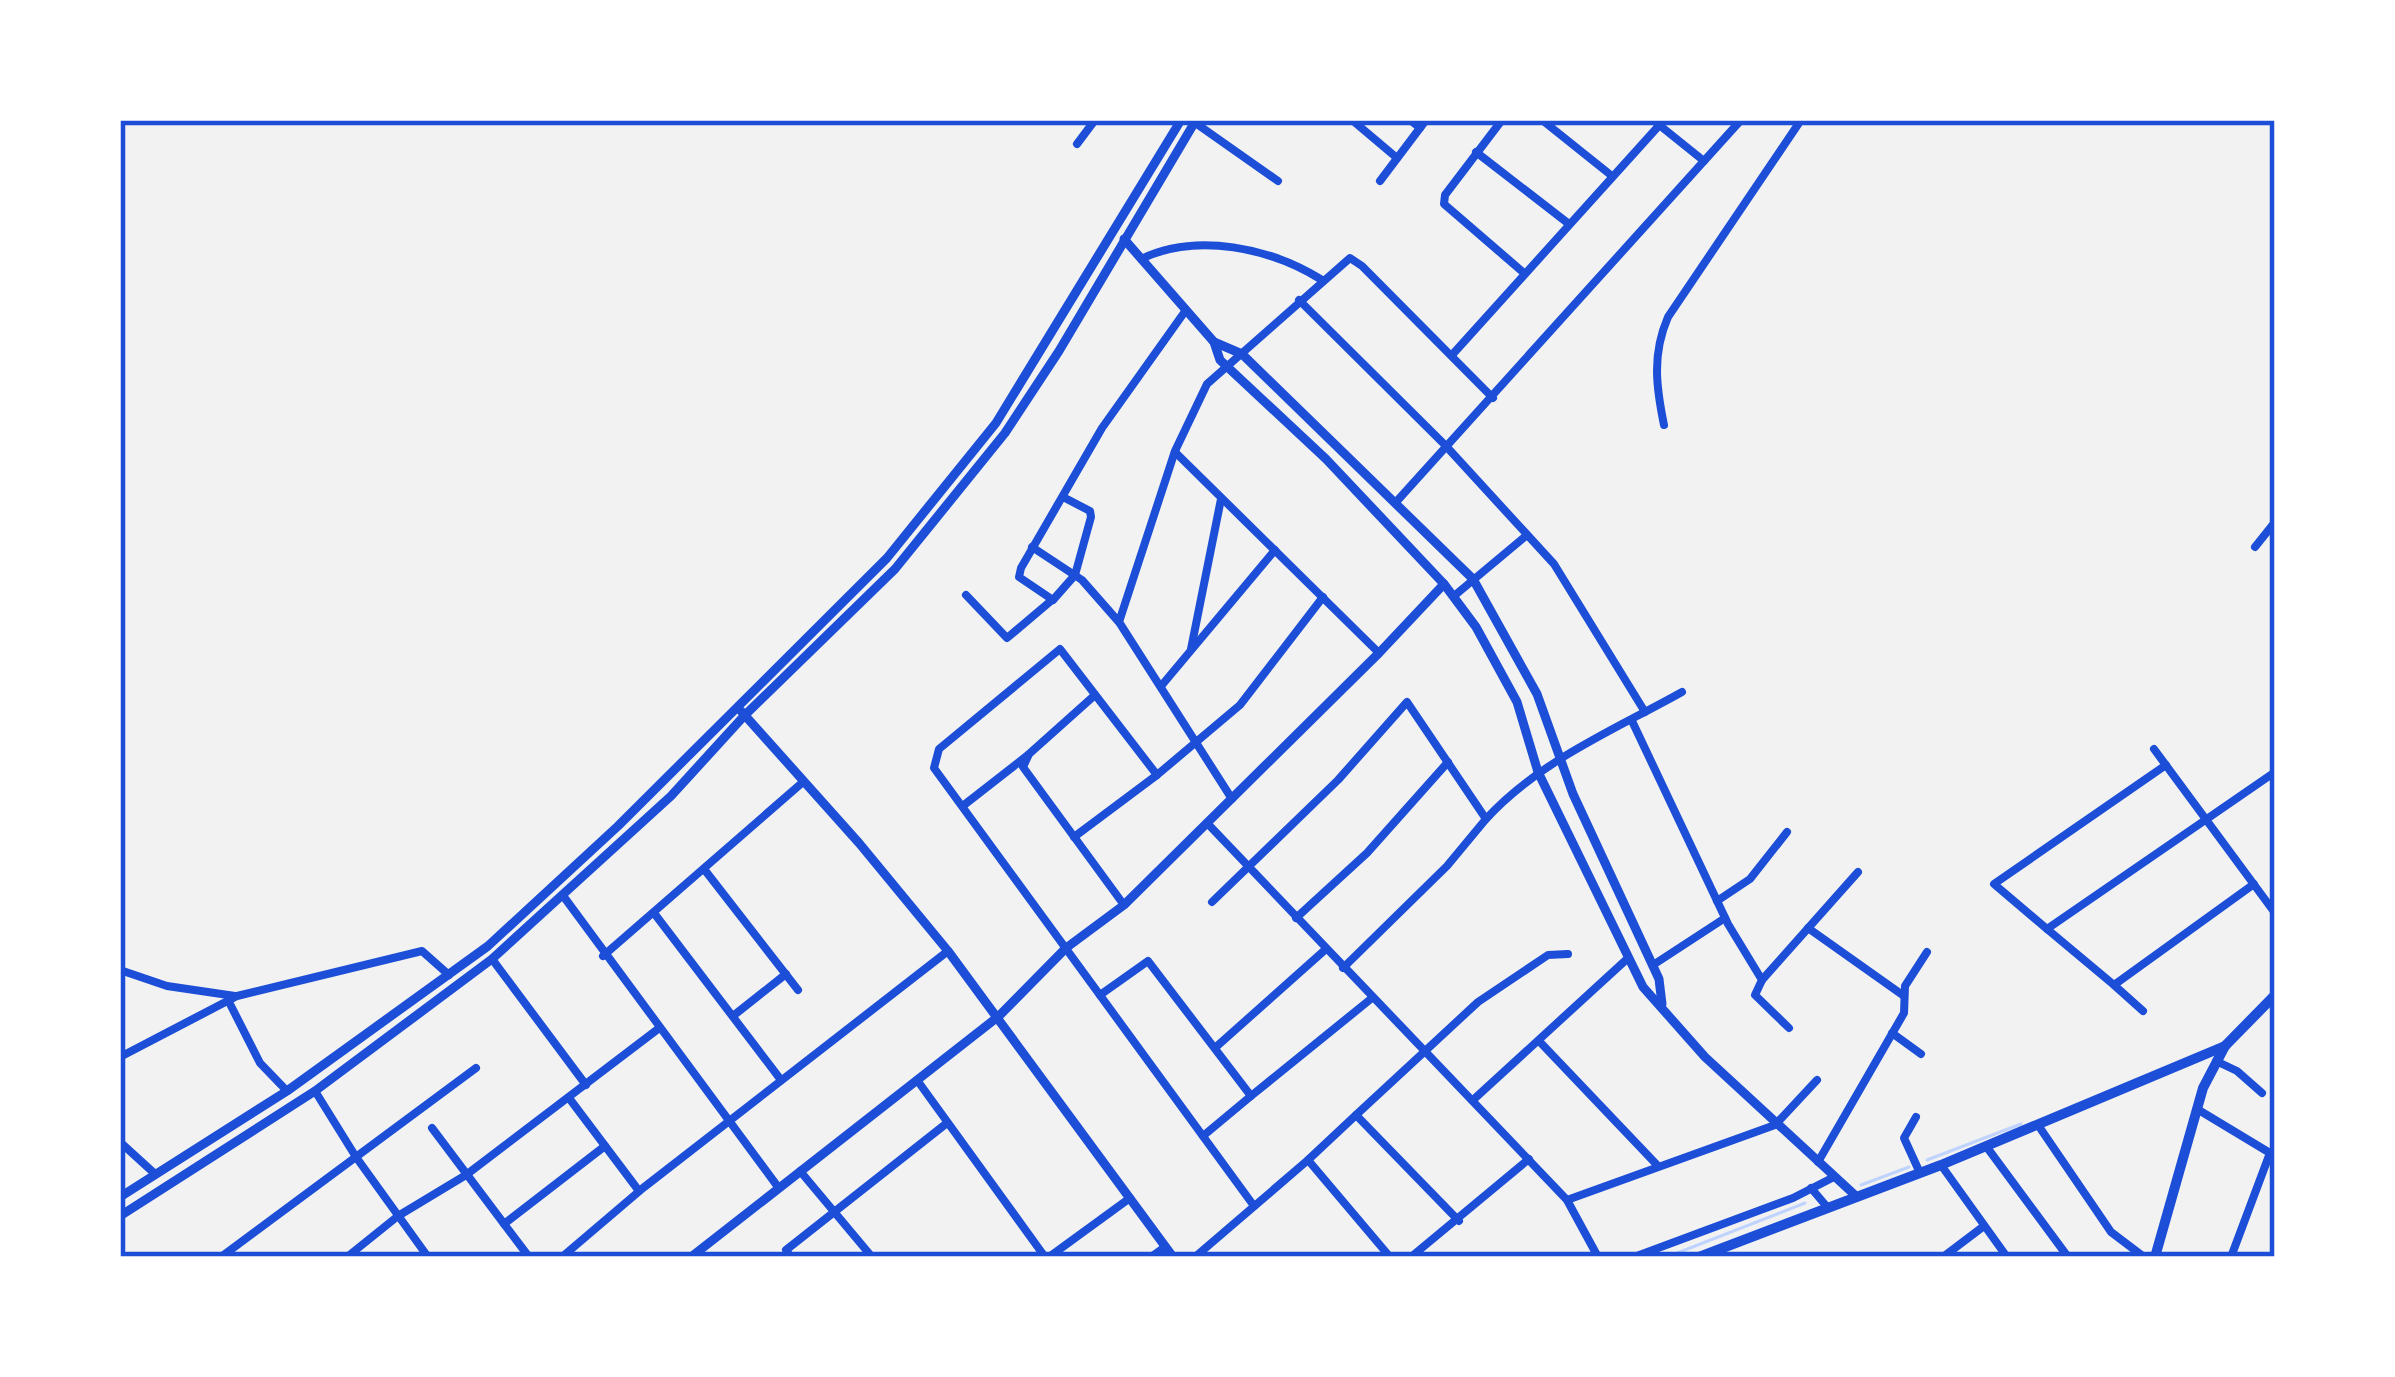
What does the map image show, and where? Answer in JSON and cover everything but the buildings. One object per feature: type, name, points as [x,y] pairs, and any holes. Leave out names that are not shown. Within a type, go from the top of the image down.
[{"type":"main road","points":[[2155,1257],[2196,1108],[2216,1061],[2275,995]]},
{"type":"main road","points":[[1700,1257],[1941,1165],[2225,1046]]},
{"type":"street","points":[[1078,145],[1095,120]]},
{"type":"street","points":[[120,1197],[286,1091],[488,946],[618,826],[887,558],[996,424],[1181,120]]},
{"type":"street","points":[[1352,120],[1397,158]]},
{"type":"street","points":[[1380,181],[1423,124],[1410,120]]},
{"type":"street","points":[[1502,120],[1445,195],[1444,205],[1525,273]]},
{"type":"street","points":[[1542,120],[1612,176]]},
{"type":"street","points":[[1396,501],[1741,120]]},
{"type":"street","points":[[1664,425],[1655,363],[1658,339],[1668,317],[1801,120]]},
{"type":"street","points":[[120,1216],[316,1091],[492,959],[671,796],[744,716],[880,584],[1005,433],[1195,121],[1278,181]]},
{"type":"street","points":[[1452,355],[1659,122],[1704,161]]},
{"type":"street","points":[[1476,152],[1569,224]]},
{"type":"street","points":[[1115,230],[1214,341],[1242,354],[1473,579],[1537,694],[1559,759],[1659,979],[1662,1004]]},
{"type":"street","points":[[1141,259],[1168,247],[1195,245],[1259,252],[1284,258],[1322,280]]},
{"type":"street","points":[[1119,622],[1175,452],[1207,384],[1342,261],[1355,260],[1493,398]]},
{"type":"street","points":[[1299,300],[1445,445],[1554,564],[1645,712]]},
{"type":"street","points":[[1053,600],[1019,577],[1032,547],[1102,428],[1186,310]]},
{"type":"street","points":[[1214,341],[1220,360],[1326,459],[1454,596],[1517,702],[1538,772],[1643,987],[1705,1057],[1857,1197]]},
{"type":"street","points":[[1175,452],[1379,653]]},
{"type":"street","points":[[966,595],[1007,638],[1053,600],[1075,575],[1091,517],[1090,511],[1063,497]]},
{"type":"street","points":[[1191,651],[1222,498]]},
{"type":"street","points":[[2254,547],[2275,522]]},
{"type":"street","points":[[1454,596],[1527,535]]},
{"type":"street","points":[[1032,547],[1075,575],[1119,622],[1232,799]]},
{"type":"street","points":[[1162,685],[1275,550]]},
{"type":"street","points":[[691,1257],[999,1016],[1066,948],[1124,905],[1444,584]]},
{"type":"street","points":[[1074,837],[1240,705],[1323,597]]},
{"type":"street","points":[[1157,775],[1060,649],[939,749],[934,768],[1254,1206]]},
{"type":"street","points":[[1343,968],[1447,866],[1510,792],[1559,759],[1682,692]]},
{"type":"street","points":[[964,806],[1095,695]]},
{"type":"street","points":[[1212,902],[1337,780],[1407,702],[1486,819]]},
{"type":"street","points":[[737,704],[948,951],[1173,1257]]},
{"type":"street","points":[[1632,721],[1725,918],[1762,980]]},
{"type":"street","points":[[2154,749],[2275,913]]},
{"type":"street","points":[[1029,754],[1023,767],[1124,905]]},
{"type":"street","points":[[1296,918],[1367,853],[1448,763]]},
{"type":"street","points":[[2143,1011],[1994,884],[2166,765]]},
{"type":"street","points":[[2047,929],[2274,775]]},
{"type":"street","points":[[603,956],[803,782]]},
{"type":"street","points":[[1207,823],[1567,1200],[1598,1257]]},
{"type":"street","points":[[1717,901],[1750,879],[1787,832]]},
{"type":"street","points":[[704,869],[798,990]]},
{"type":"street","points":[[1789,1028],[1755,995],[1762,980],[1858,872]]},
{"type":"street","points":[[2114,986],[2254,884]]},
{"type":"street","points":[[563,897],[726,1123],[778,1187]]},
{"type":"street","points":[[654,913],[781,1080]]},
{"type":"street","points":[[1653,965],[1725,918]]},
{"type":"street","points":[[1808,928],[1904,996]]},
{"type":"street","points":[[1216,1047],[1326,949]]},
{"type":"street","points":[[120,1058],[233,998],[414,950],[422,951],[450,976]]},
{"type":"street","points":[[562,1257],[639,1191],[948,951]]},
{"type":"street","points":[[1818,1162],[1906,1008],[1905,986],[1927,952]]},
{"type":"street","points":[[1195,1257],[1478,1002],[1548,955],[1568,954]]},
{"type":"street","points":[[492,959],[586,1085]]},
{"type":"street","points":[[1473,1100],[1628,959]]},
{"type":"street","points":[[1100,995],[1148,961],[1251,1096]]},
{"type":"street","points":[[120,970],[167,986],[233,998]]},
{"type":"street","points":[[733,1016],[786,974]]},
{"type":"street","points":[[233,998],[260,1063],[286,1091]]},
{"type":"street","points":[[1203,1136],[1372,998]]},
{"type":"street","points":[[347,1257],[398,1216],[466,1175],[658,1029]]},
{"type":"street","points":[[1892,1033],[1921,1054]]},
{"type":"street","points":[[1538,1041],[1658,1166]]},
{"type":"street","points":[[2216,1061],[2237,1071],[2262,1093]]},
{"type":"street","points":[[221,1257],[476,1068]]},
{"type":"street","points":[[917,1080],[1047,1257],[1130,1198]]},
{"type":"street","points":[[1567,1200],[1775,1125],[1816,1080]]},
{"type":"street","points":[[316,1091],[428,1257]]},
{"type":"street","points":[[568,1098],[639,1191]]},
{"type":"street","points":[[2196,1108],[2272,1149],[2231,1257]]},
{"type":"street","points":[[1355,1115],[1459,1221]]},
{"type":"street","points":[[1916,1117],[1904,1138],[1919,1173]]},
{"type":"street","points":[[785,1255],[947,1123]]},
{"type":"street","points":[[2038,1125],[2111,1232],[2144,1257]]},
{"type":"street","points":[[432,1128],[529,1257]]},
{"type":"street","points":[[120,1142],[154,1173]]},
{"type":"street","points":[[504,1224],[605,1146]]},
{"type":"street","points":[[1986,1146],[2068,1257]]},
{"type":"street","points":[[1412,1257],[1529,1159]]},
{"type":"street","points":[[1308,1160],[1390,1257]]},
{"type":"street","points":[[1941,1165],[2007,1257]]},
{"type":"street","points":[[800,1171],[872,1257]]},
{"type":"street","points":[[1634,1257],[1834,1177]]},
{"type":"street","points":[[1811,1188],[1828,1208]]},
{"type":"street","points":[[1942,1257],[1984,1226]]},
{"type":"street","points":[[1151,1257],[1165,1246]]},
{"type":"waterway","points":[[1927,1160],[2021,1124]]},
{"type":"waterway","points":[[1861,1185],[1909,1167]]},
{"type":"waterway","points":[[1667,1257],[1805,1203]]}]
